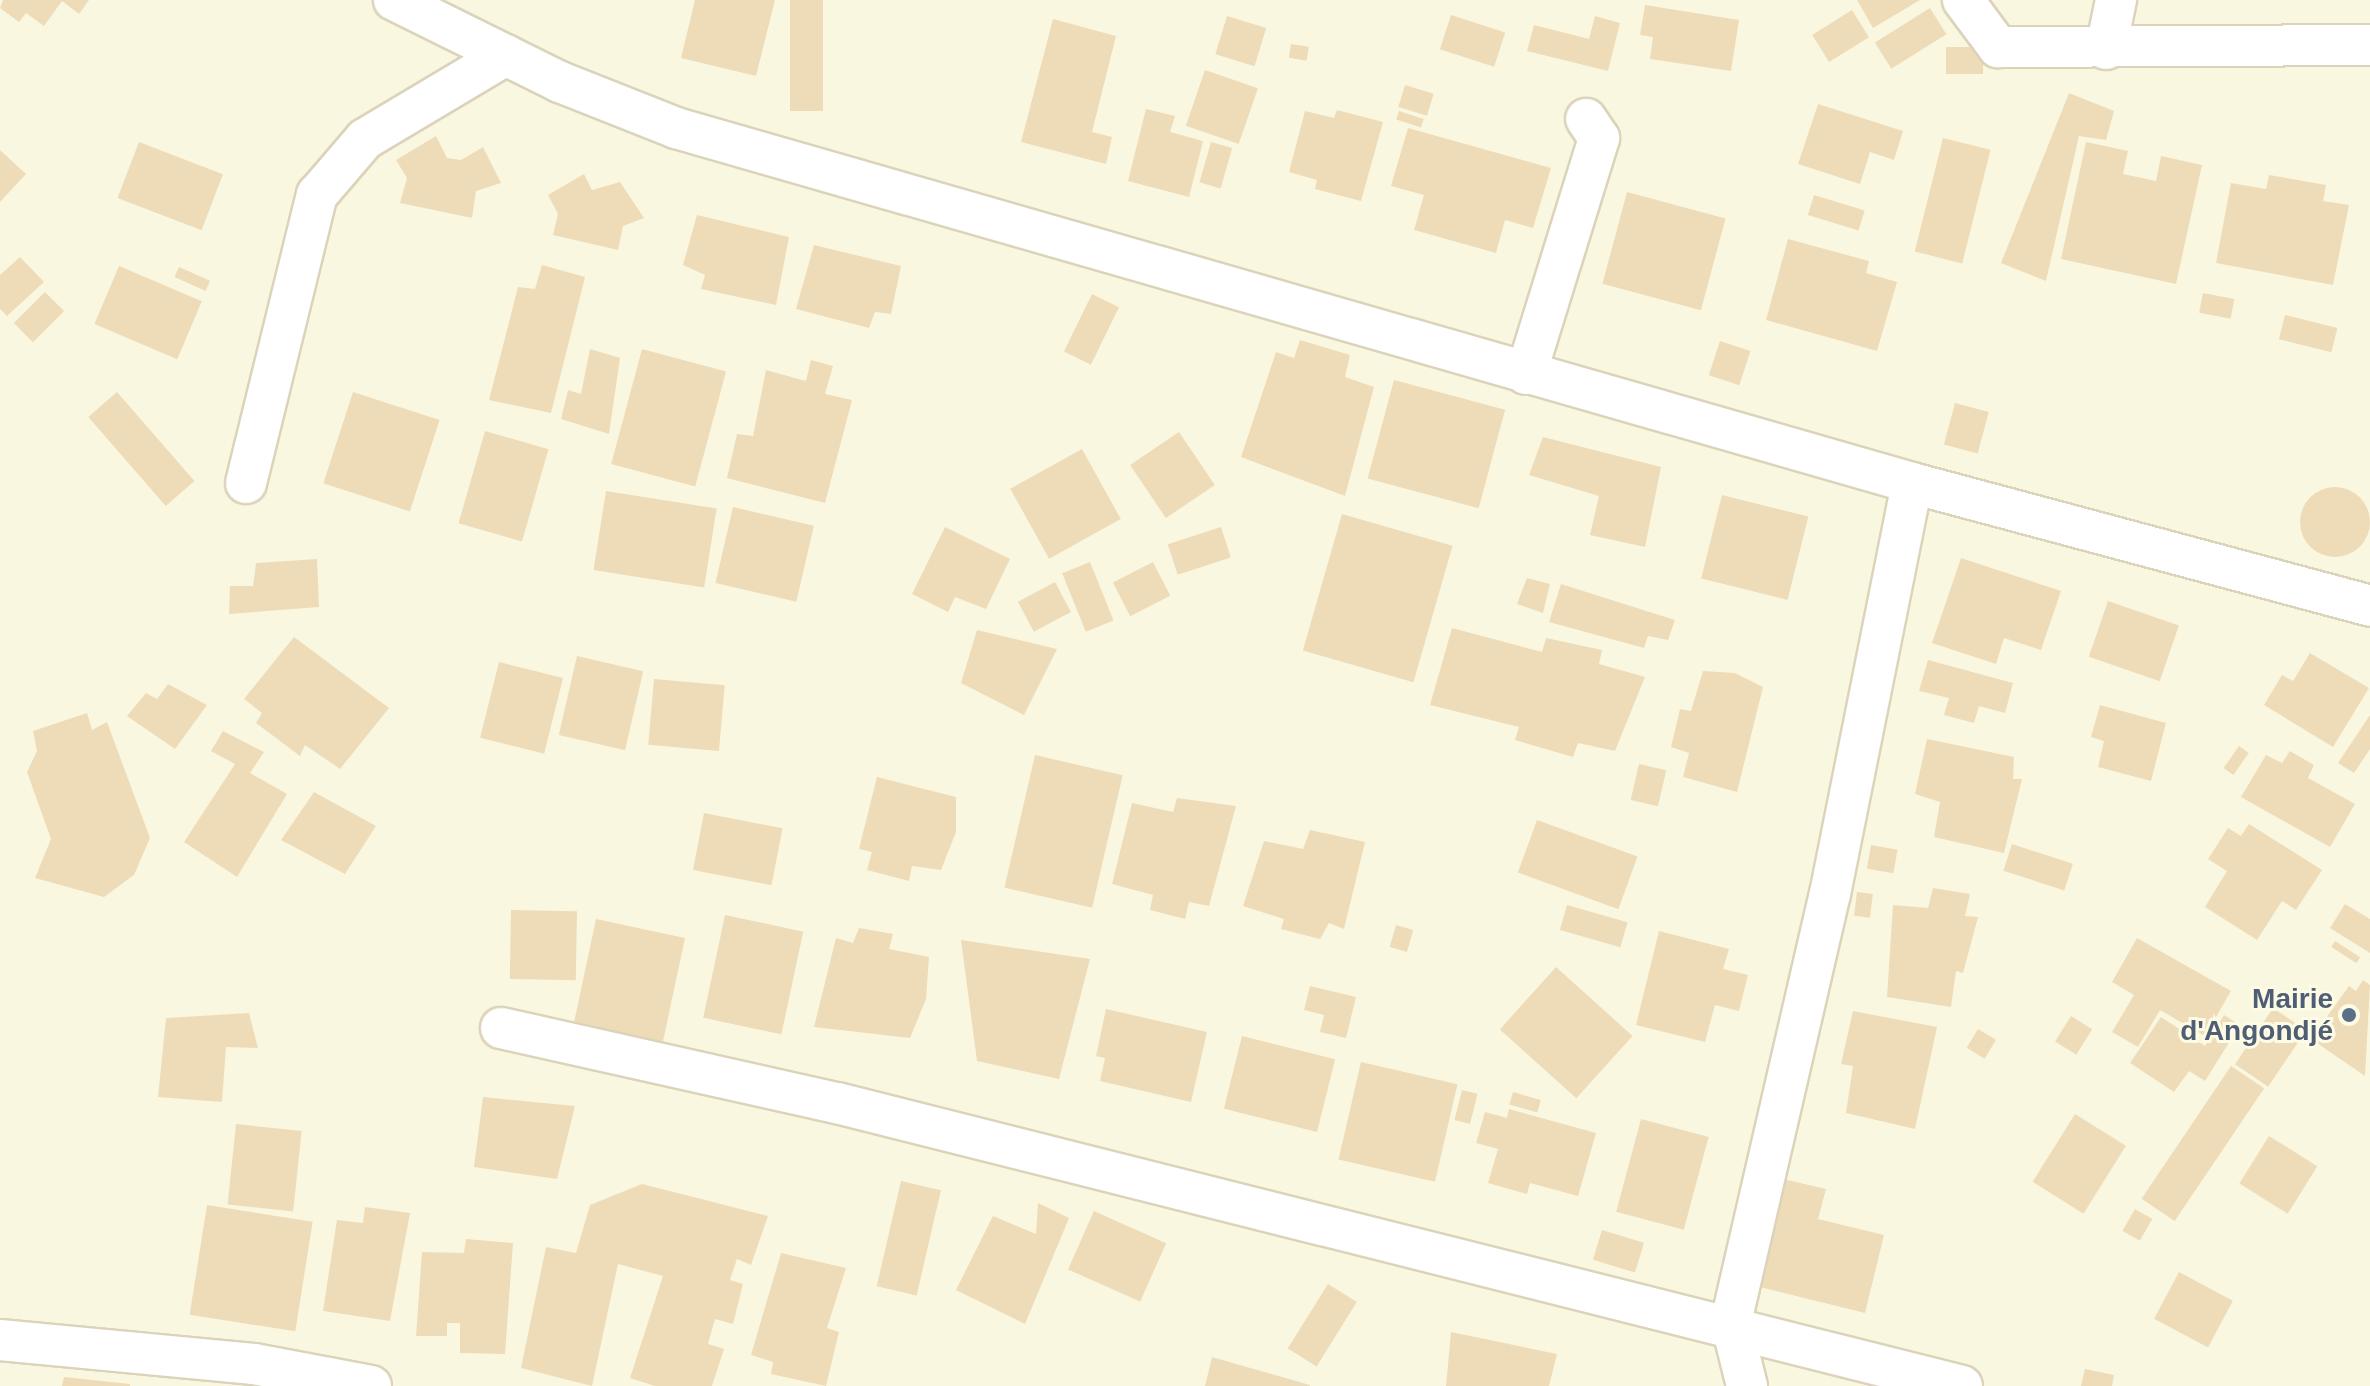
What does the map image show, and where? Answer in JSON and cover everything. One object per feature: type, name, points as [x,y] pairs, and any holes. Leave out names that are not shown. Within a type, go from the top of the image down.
[{"type":"street","points":[[394,0],[506,55],[676,128],[1912,483],[2370,606]]},
{"type":"street","points":[[1963,0],[1998,47],[2106,49],[2370,45]]},
{"type":"street","points":[[2106,49],[2116,0]]},
{"type":"street","points":[[246,483],[317,195],[365,139],[506,55]]},
{"type":"street","points":[[1526,374],[1599,138],[1586,119]]},
{"type":"street","points":[[1747,1386],[1731,1322],[1830,894],[1912,483]]},
{"type":"street","points":[[501,1028],[837,1103],[1731,1322],[1962,1386]]},
{"type":"street","points":[[0,1340],[254,1364],[371,1386]]},
{"type":"building","points":[[3,0],[89,0],[79,14],[62,1],[44,26],[26,13],[19,22],[0,8]]},
{"type":"building","points":[[695,0],[775,0],[756,76],[681,58]]},
{"type":"building","points":[[790,0],[823,0],[823,111],[790,111]]},
{"type":"building","points":[[1857,0],[1920,0],[1873,28]]},
{"type":"building","points":[[1645,5],[1739,20],[1731,71],[1650,59],[1653,37],[1640,35]]},
{"type":"building","points":[[1930,8],[1946,34],[1891,69],[1875,42]]},
{"type":"building","points":[[1852,10],[1869,37],[1829,62],[1812,35]]},
{"type":"building","points":[[1451,15],[1505,33],[1494,67],[1440,49]]},
{"type":"building","points":[[1227,16],[1266,28],[1255,66],[1215,54]]},
{"type":"building","points":[[1595,16],[1620,23],[1608,71],[1527,51],[1534,25],[1589,39]]},
{"type":"building","points":[[1053,19],[1116,36],[1092,132],[1112,137],[1106,164],[1021,142]]},
{"type":"building","points":[[1291,44],[1309,47],[1307,61],[1289,58]]},
{"type":"building","points":[[1946,47],[1983,47],[1983,74],[1946,74]]},
{"type":"building","points":[[1205,70],[1258,88],[1239,144],[1186,126]]},
{"type":"building","points":[[1405,85],[1434,94],[1427,116],[1398,107]]},
{"type":"building","points":[[2069,93],[2114,111],[2106,140],[2079,136],[2046,281],[2001,263]]},
{"type":"building","points":[[1818,104],[1903,131],[1894,160],[1870,152],[1860,184],[1798,164]]},
{"type":"building","points":[[1146,109],[1175,116],[1170,132],[1203,141],[1189,197],[1128,181]]},
{"type":"building","points":[[1337,110],[1383,122],[1361,201],[1315,189],[1317,180],[1289,172],[1305,111],[1334,118]]},
{"type":"building","points":[[1399,111],[1424,119],[1421,128],[1396,120]]},
{"type":"building","points":[[1408,128],[1551,168],[1533,228],[1505,220],[1496,253],[1414,230],[1424,195],[1391,186]]},
{"type":"building","points":[[436,136],[447,158],[461,160],[483,147],[501,183],[476,191],[472,218],[400,203],[407,178],[396,160]]},
{"type":"building","points":[[1943,138],[1991,150],[1962,263],[1915,252]]},
{"type":"building","points":[[139,142],[223,174],[202,230],[117,198]]},
{"type":"building","points":[[1211,142],[1232,148],[1221,188],[1199,182]]},
{"type":"building","points":[[2086,142],[2128,151],[2123,174],[2156,181],[2161,156],[2202,165],[2176,284],[2061,259]]},
{"type":"building","points":[[0,150],[26,174],[0,202]]},
{"type":"building","points":[[584,174],[592,190],[620,182],[644,218],[623,226],[618,250],[553,235],[558,214],[548,195]]},
{"type":"building","points":[[2269,175],[2326,185],[2323,201],[2349,205],[2333,285],[2216,263],[2231,183],[2266,189]]},
{"type":"building","points":[[1627,192],[1726,218],[1701,310],[1602,284]]},
{"type":"building","points":[[1814,195],[1865,210],[1859,231],[1808,215]]},
{"type":"building","points":[[697,215],[789,237],[776,305],[701,289],[705,275],[683,265]]},
{"type":"building","points":[[1788,239],[1869,261],[1866,273],[1897,282],[1877,351],[1766,320]]},
{"type":"building","points":[[814,245],[901,266],[891,314],[875,312],[869,328],[796,309]]},
{"type":"building","points":[[20,257],[44,282],[7,316],[0,309],[0,275]]},
{"type":"building","points":[[542,265],[585,277],[551,413],[489,400],[518,287],[535,289]]},
{"type":"building","points":[[119,266],[202,301],[177,359],[94,324]]},
{"type":"building","points":[[179,267],[210,281],[206,291],[175,277]]},
{"type":"building","points":[[45,292],[64,311],[33,342],[14,323]]},
{"type":"building","points":[[2203,293],[2234,299],[2231,319],[2199,313]]},
{"type":"building","points":[[1092,294],[1119,307],[1091,365],[1064,352]]},
{"type":"building","points":[[2285,315],[2337,328],[2331,352],[2279,339]]},
{"type":"building","points":[[1300,340],[1350,355],[1345,377],[1374,387],[1345,496],[1241,457],[1276,352],[1294,358]]},
{"type":"building","points":[[1720,341],[1750,351],[1739,385],[1709,375]]},
{"type":"building","points":[[590,349],[620,358],[609,434],[561,419],[568,390],[581,394]]},
{"type":"building","points":[[642,349],[726,372],[695,486],[611,464]]},
{"type":"building","points":[[811,360],[833,366],[825,394],[852,400],[825,503],[727,478],[737,434],[753,436],[766,370],[806,381]]},
{"type":"building","points":[[1394,380],[1505,410],[1479,508],[1368,479]]},
{"type":"building","points":[[117,392],[194,481],[166,506],[88,417]]},
{"type":"building","points":[[353,392],[440,420],[410,511],[323,483]]},
{"type":"building","points":[[1955,403],[1989,412],[1978,454],[1944,445]]},
{"type":"building","points":[[485,431],[548,449],[522,541],[459,523]]},
{"type":"building","points":[[1179,432],[1215,485],[1166,518],[1130,465]]},
{"type":"building","points":[[1543,437],[1661,467],[1645,547],[1590,535],[1599,496],[1529,475]]},
{"type":"building","points":[[1082,449],[1121,519],[1049,559],[1010,489]]},
{"type":"building","points":[[2335,487],[2354,493],[2364,503],[2370,522],[2364,541],[2354,551],[2335,557],[2316,551],[2306,541],[2300,522],[2306,503],[2316,493]]},
{"type":"building","points":[[606,491],[717,509],[704,588],[593,570]]},
{"type":"building","points":[[1722,495],[1808,517],[1788,600],[1701,578]]},
{"type":"building","points":[[733,507],[814,526],[796,602],[715,583]]},
{"type":"building","points":[[1342,514],[1453,546],[1413,682],[1303,650]]},
{"type":"building","points":[[945,527],[1010,559],[986,609],[955,597],[948,612],[912,594]]},
{"type":"building","points":[[1221,527],[1231,557],[1178,575],[1168,544]]},
{"type":"building","points":[[1961,558],[2061,591],[2041,650],[2004,638],[1996,664],[1932,643]]},
{"type":"building","points":[[317,559],[319,607],[229,614],[230,586],[253,586],[256,563]]},
{"type":"building","points":[[1090,562],[1114,620],[1086,632],[1062,573]]},
{"type":"building","points":[[1153,562],[1170,596],[1130,616],[1113,582]]},
{"type":"building","points":[[1527,578],[1550,584],[1543,613],[1517,604]]},
{"type":"building","points":[[1055,582],[1071,612],[1034,632],[1018,602]]},
{"type":"building","points":[[1561,584],[1675,620],[1668,640],[1648,636],[1644,648],[1549,622]]},
{"type":"building","points":[[2108,601],[2179,625],[2160,681],[2089,657]]},
{"type":"building","points":[[1452,628],[1542,652],[1546,638],[1602,650],[1599,664],[1645,677],[1615,751],[1578,743],[1573,757],[1515,740],[1519,727],[1430,705]]},
{"type":"building","points":[[977,630],[1057,649],[1024,715],[961,683]]},
{"type":"building","points":[[294,637],[389,708],[340,769],[305,745],[300,756],[256,723],[262,713],[244,699]]},
{"type":"building","points":[[2310,653],[2369,688],[2333,747],[2264,705],[2282,675],[2293,681]]},
{"type":"building","points":[[577,656],[643,671],[625,750],[559,735]]},
{"type":"building","points":[[1928,660],[2013,683],[2005,713],[1979,706],[1974,723],[1944,715],[1949,698],[1919,691]]},
{"type":"building","points":[[499,662],[563,678],[544,754],[480,738]]},
{"type":"building","points":[[1703,671],[1735,673],[1763,687],[1737,792],[1683,777],[1689,753],[1671,747],[1680,709],[1691,711]]},
{"type":"building","points":[[654,679],[725,685],[719,751],[648,745]]},
{"type":"building","points":[[168,684],[207,705],[175,749],[127,716],[146,693],[157,699]]},
{"type":"building","points":[[2100,705],[2166,723],[2151,781],[2098,767],[2104,741],[2091,737]]},
{"type":"building","points":[[87,713],[92,730],[107,722],[150,838],[134,875],[104,897],[35,878],[51,839],[27,772],[37,751],[33,731]]},
{"type":"building","points":[[2370,715],[2370,749],[2354,773],[2338,763]]},
{"type":"building","points":[[223,731],[264,752],[250,773],[287,794],[237,877],[184,842],[235,764],[211,751]]},
{"type":"building","points":[[1927,739],[2014,757],[2013,779],[2022,779],[2004,853],[1934,837],[1940,802],[1915,794]]},
{"type":"building","points":[[2239,746],[2249,753],[2233,775],[2224,768]]},
{"type":"building","points":[[2290,751],[2314,765],[2308,778],[2355,804],[2330,847],[2241,797],[2266,755],[2282,763]]},
{"type":"building","points":[[1035,755],[1123,775],[1092,908],[1004,888]]},
{"type":"building","points":[[1639,764],[1666,770],[1658,806],[1631,800]]},
{"type":"building","points":[[877,777],[956,797],[956,832],[941,870],[912,866],[909,881],[867,870],[872,852],[859,849]]},
{"type":"building","points":[[314,792],[376,826],[345,874],[281,840]]},
{"type":"building","points":[[1177,798],[1236,806],[1209,906],[1189,902],[1185,919],[1150,910],[1153,895],[1112,884],[1132,803],[1173,812]]},
{"type":"building","points":[[704,813],[783,828],[771,885],[693,870]]},
{"type":"building","points":[[1537,820],[1638,857],[1618,909],[1518,873]]},
{"type":"building","points":[[2249,824],[2322,870],[2296,910],[2282,901],[2257,940],[2205,907],[2227,871],[2208,859],[2228,828],[2241,836]]},
{"type":"building","points":[[1310,830],[1365,842],[1344,929],[1329,923],[1320,939],[1281,929],[1284,919],[1243,906],[1264,841],[1303,849]]},
{"type":"building","points":[[2012,844],[2073,864],[2064,890],[2003,871]]},
{"type":"building","points":[[1871,845],[1898,850],[1893,873],[1867,869]]},
{"type":"building","points":[[1933,888],[1970,894],[1965,916],[1978,917],[1963,973],[1956,971],[1951,1007],[1887,997],[1893,905],[1928,908]]},
{"type":"building","points":[[1857,892],[1873,894],[1870,918],[1854,916]]},
{"type":"building","points":[[2345,904],[2370,919],[2370,953],[2330,928]]},
{"type":"building","points":[[1567,905],[1628,922],[1620,947],[1560,930]]},
{"type":"building","points":[[511,910],[577,911],[576,980],[510,979]]},
{"type":"building","points":[[725,915],[803,932],[781,1034],[703,1018]]},
{"type":"building","points":[[596,919],[685,938],[663,1043],[574,1024]]},
{"type":"building","points":[[1396,925],[1413,930],[1407,952],[1390,947]]},
{"type":"building","points":[[859,928],[893,934],[889,949],[929,957],[926,999],[910,1038],[814,1027],[836,938],[853,943]]},
{"type":"building","points":[[1659,931],[1729,949],[1723,969],[1748,975],[1739,1011],[1715,1005],[1705,1042],[1636,1025]]},
{"type":"building","points":[[2137,938],[2231,991],[2205,1036],[2160,1010],[2138,1047],[2112,1032],[2134,995],[2112,982]]},
{"type":"building","points":[[961,940],[1090,959],[1059,1079],[977,1061]]},
{"type":"building","points":[[2335,941],[2360,957],[2356,963],[2331,947]]},
{"type":"building","points":[[1556,967],[1633,1036],[1576,1098],[1500,1029]]},
{"type":"building","name":"Mairie d'Angondjé","points":[[2363,980],[2370,985],[2365,1076],[2311,1039],[2349,986],[2356,991]]},
{"type":"building","points":[[1310,986],[1356,997],[1346,1038],[1320,1032],[1324,1015],[1304,1010]]},
{"type":"building","points":[[2273,1008],[2306,1030],[2268,1087],[2235,1064]]},
{"type":"building","points":[[1106,1009],[1207,1032],[1191,1102],[1100,1081],[1105,1058],[1096,1056]]},
{"type":"building","points":[[1853,1011],[1937,1027],[1915,1129],[1846,1113],[1853,1066],[1841,1064]]},
{"type":"building","points":[[249,1013],[258,1048],[226,1047],[222,1102],[158,1097],[166,1018]]},
{"type":"building","points":[[2224,1015],[2240,1025],[2205,1081],[2189,1071],[2174,1092],[2130,1063],[2161,1017],[2205,1046]]},
{"type":"building","points":[[2071,1016],[2092,1029],[2076,1055],[2055,1041]]},
{"type":"building","points":[[1978,1029],[1996,1040],[1985,1059],[1967,1048]]},
{"type":"building","points":[[1242,1036],[1335,1059],[1317,1132],[1224,1109]]},
{"type":"building","points":[[1361,1062],[1457,1084],[1435,1182],[1339,1159]]},
{"type":"building","points":[[2231,1066],[2264,1088],[2175,1221],[2142,1199]]},
{"type":"building","points":[[1462,1090],[1478,1094],[1470,1124],[1455,1120]]},
{"type":"building","points":[[1513,1092],[1541,1100],[1537,1112],[1509,1104]]},
{"type":"building","points":[[483,1097],[575,1106],[557,1179],[474,1167]]},
{"type":"building","points":[[1509,1109],[1596,1133],[1578,1196],[1530,1183],[1527,1194],[1488,1183],[1498,1149],[1476,1143],[1485,1112],[1507,1118]]},
{"type":"building","points":[[2075,1114],[2126,1146],[2083,1214],[2033,1182]]},
{"type":"building","points":[[1641,1119],[1709,1137],[1684,1230],[1616,1212]]},
{"type":"building","points":[[236,1124],[302,1131],[293,1211],[228,1205]]},
{"type":"building","points":[[2269,1136],[2317,1166],[2288,1214],[2239,1183]]},
{"type":"building","points":[[1783,1179],[1826,1189],[1818,1219],[1884,1235],[1865,1313],[1756,1286]]},
{"type":"building","points":[[901,1181],[941,1190],[917,1295],[877,1286]]},
{"type":"building","points":[[642,1184],[768,1216],[751,1265],[737,1259],[730,1280],[743,1284],[733,1324],[715,1319],[708,1344],[724,1349],[712,1386],[655,1386],[630,1378],[663,1276],[618,1264],[592,1386],[521,1368],[546,1247],[576,1253],[590,1205]]},
{"type":"building","points":[[1038,1203],[1069,1218],[1025,1324],[956,1290],[993,1216],[1036,1234]]},
{"type":"building","points":[[207,1205],[313,1222],[295,1331],[190,1315]]},
{"type":"building","points":[[365,1207],[410,1213],[390,1321],[323,1311],[337,1220],[363,1223]]},
{"type":"building","points":[[2135,1209],[2152,1219],[2140,1241],[2122,1231]]},
{"type":"building","points":[[1094,1211],[1166,1243],[1140,1302],[1068,1269]]},
{"type":"building","points":[[1602,1230],[1644,1243],[1635,1273],[1593,1260]]},
{"type":"building","points":[[466,1239],[513,1243],[505,1354],[460,1353],[460,1323],[447,1323],[447,1336],[416,1336],[422,1252],[464,1253]]},
{"type":"building","points":[[781,1253],[846,1268],[827,1328],[839,1332],[826,1386],[771,1374],[773,1362],[751,1355]]},
{"type":"building","points":[[2179,1272],[2233,1301],[2208,1347],[2154,1319]]},
{"type":"building","points":[[1328,1284],[1357,1302],[1317,1366],[1288,1348]]},
{"type":"building","points":[[1451,1332],[1557,1354],[1549,1386],[1446,1386]]},
{"type":"building","points":[[1212,1357],[1310,1385],[1310,1386],[1205,1386]]},
{"type":"building","points":[[2085,1369],[2114,1375],[2112,1386],[2081,1386]]},
{"type":"building","points":[[64,1377],[130,1384],[130,1386],[62,1386]]},
{"type":"place","name":"Mairie d'Angondjé","points":[[2349,1015]]}]
